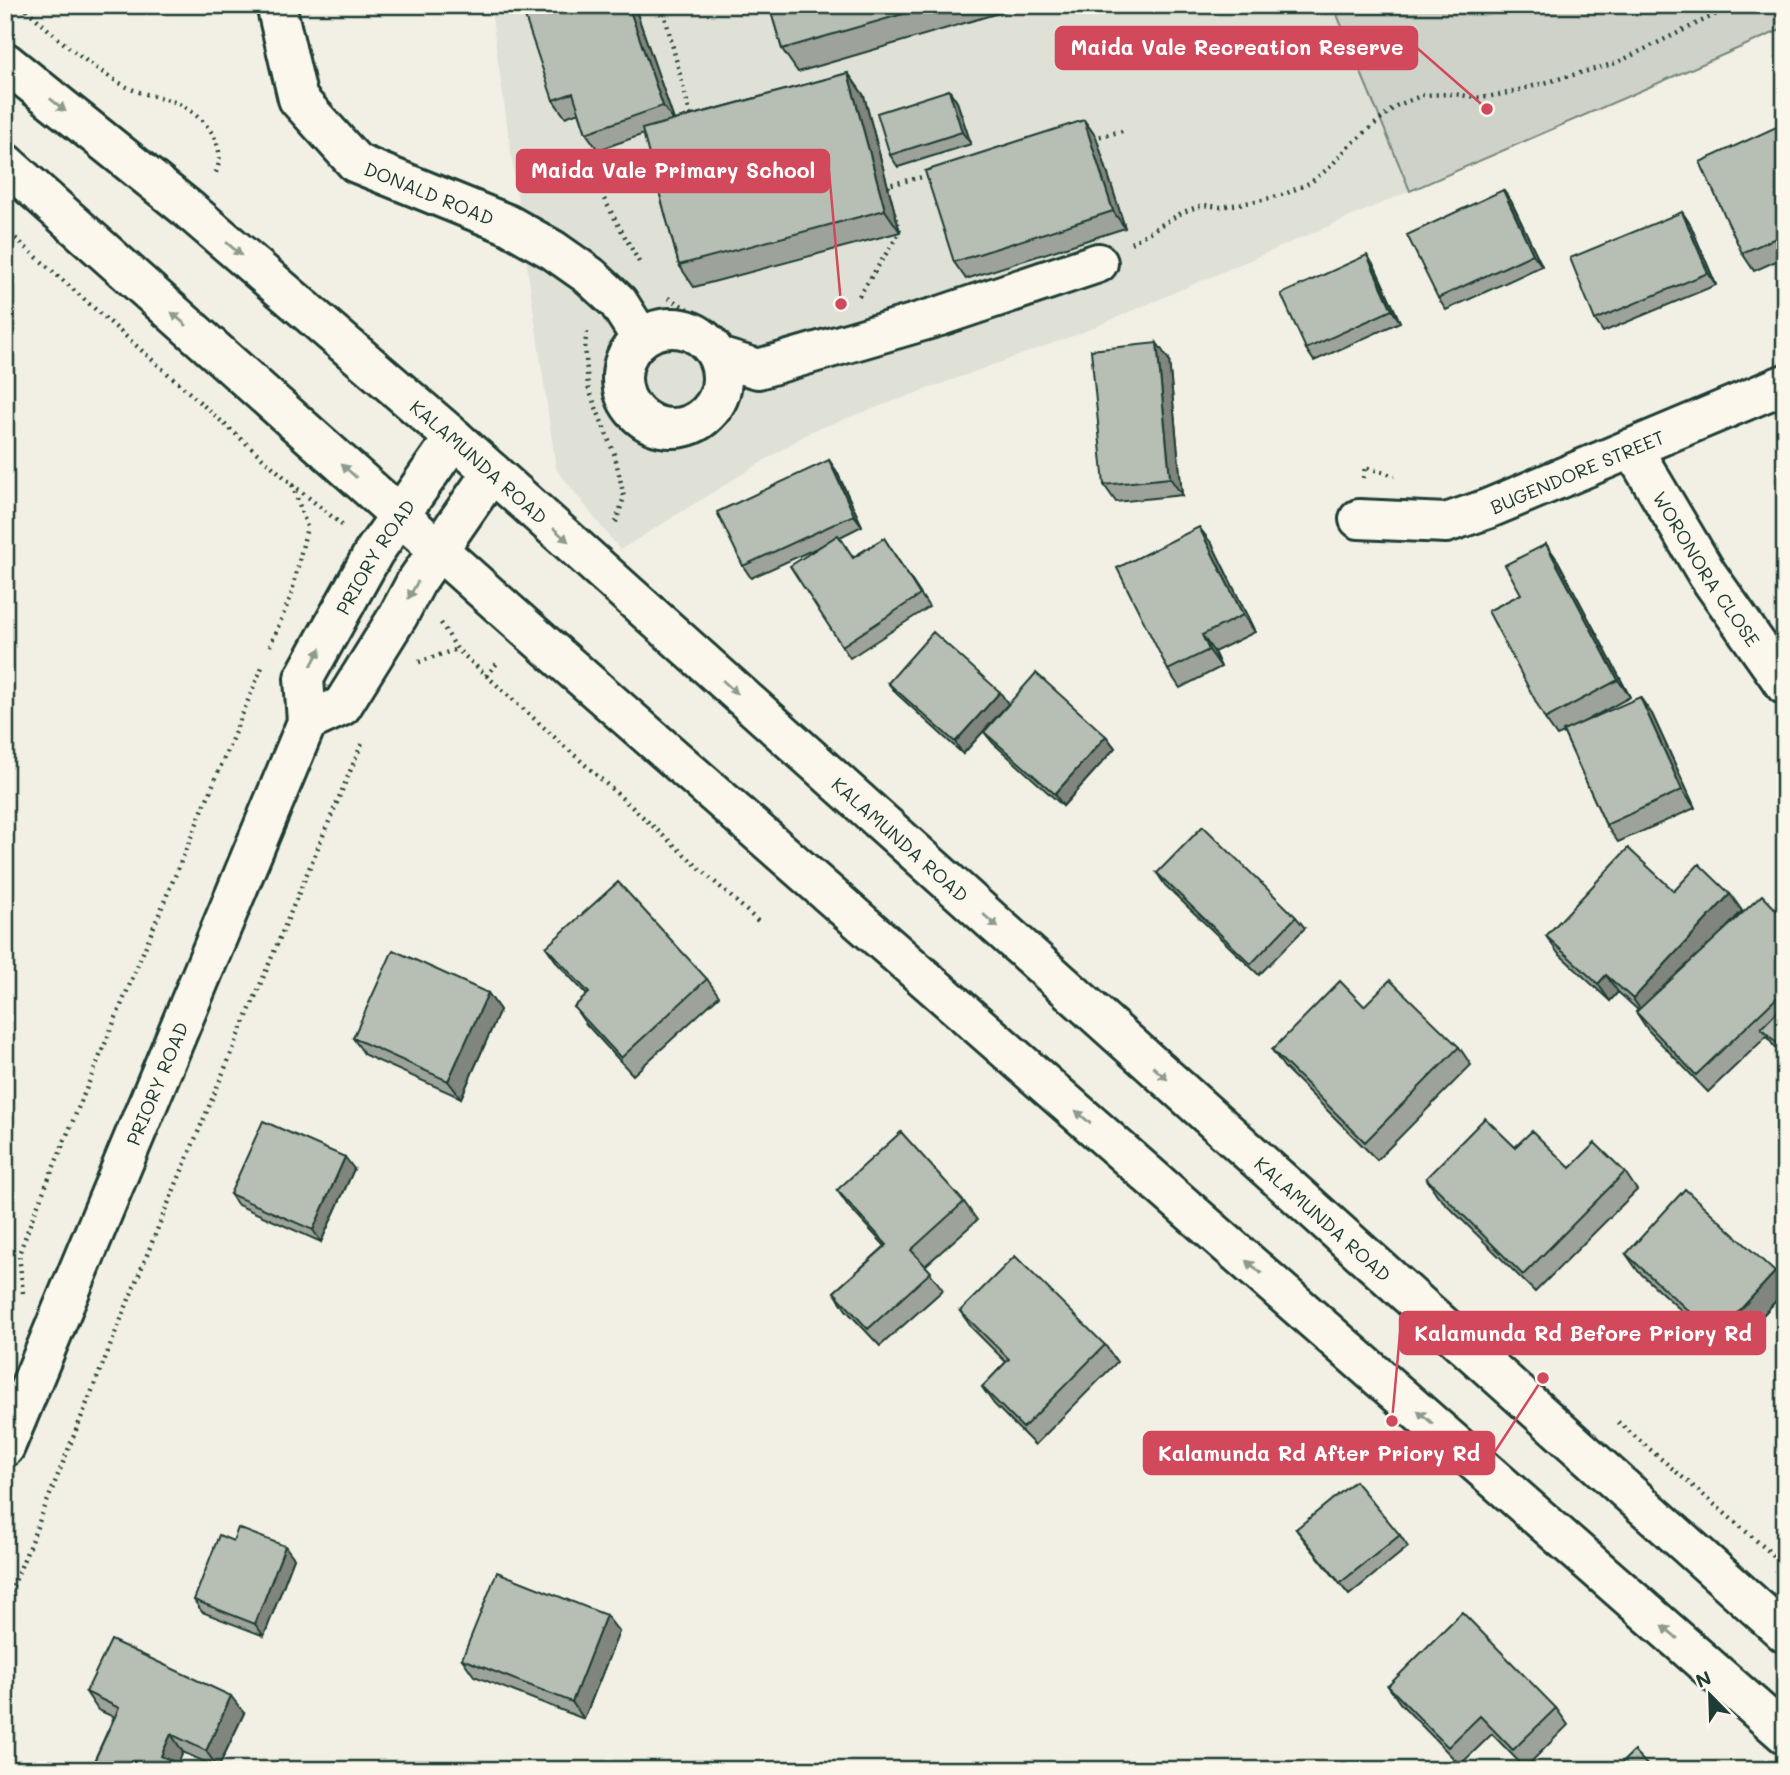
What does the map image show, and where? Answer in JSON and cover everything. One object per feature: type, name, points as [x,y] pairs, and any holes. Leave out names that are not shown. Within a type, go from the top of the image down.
[{"type":"main road","name":"DONALD ROAD","points":[[276,5],[298,99],[356,163],[507,224],[553,250],[590,276],[618,302],[641,338]]},
{"type":"main road","name":"KALAMUNDA ROAD","points":[[5,62],[188,209],[454,438],[1785,1633]]},
{"type":"main road","points":[[5,163],[400,516],[1785,1734]]},
{"type":"main road","points":[[718,357],[758,369],[940,316],[1098,263]]},
{"type":"main road","points":[[669,327],[684,329],[710,344],[718,357],[722,379],[717,400],[711,410],[694,423],[671,428],[661,426],[640,417],[632,408],[623,388],[626,356],[641,338],[654,330],[669,327]]},
{"type":"main road","name":"BUGENDORE STREET","points":[[1359,519],[1446,523],[1487,509],[1785,384]]},
{"type":"main road","name":"PRIORY ROAD","points":[[5,1447],[307,722],[304,678],[374,552],[454,438]]},
{"type":"main road","name":"WORONORA CLOSE","points":[[1632,448],[1707,574],[1785,685]]},
{"type":"main road","points":[[307,722],[342,706],[438,549],[492,472]]},
{"type":"path","points":[[21,5],[90,64],[127,87],[182,106],[207,126],[220,153],[218,168],[208,185]]},
{"type":"path","points":[[662,5],[694,127]]},
{"type":"path","points":[[1098,263],[1183,212],[1203,205],[1221,207],[1263,200],[1311,182],[1396,106],[1423,95],[1454,94],[1480,98],[1508,93],[1616,63],[1735,5]]},
{"type":"path","points":[[1087,139],[1127,130]]},
{"type":"path","points":[[658,151],[614,164],[604,183],[604,199],[651,284],[674,303],[705,318]]},
{"type":"path","points":[[891,197],[888,185],[941,173]]},
{"type":"path","points":[[858,297],[901,232],[897,220]]},
{"type":"path","points":[[5,229],[292,484],[307,527],[291,596],[270,647]]},
{"type":"path","points":[[610,533],[617,524],[624,497],[615,457],[588,387],[585,344],[588,329],[618,302],[651,284]]},
{"type":"path","points":[[418,663],[457,649]]},
{"type":"path","points":[[25,1300],[19,1254],[32,1219],[265,660]]},
{"type":"path","points":[[486,676],[759,922]]},
{"type":"path","points":[[5,1606],[159,1225],[365,736]]},
{"type":"path","points":[[1612,1418],[1785,1565]]},
{"type":"shaded area","points":[[490,5],[1333,5],[1410,191],[1081,333],[812,431],[620,550],[556,469]]},
{"type":"shaded area","points":[[1333,5],[1785,5],[1785,28],[1410,191]]},
{"type":"building","points":[[521,5],[628,5],[663,106],[586,133],[573,93],[553,100]]},
{"type":"building","points":[[769,5],[934,5],[782,49]]},
{"type":"building","points":[[848,73],[885,210],[679,265],[642,129]]},
{"type":"building","points":[[949,90],[962,132],[890,155],[877,113]]},
{"type":"building","points":[[1084,120],[1113,211],[954,262],[925,171]]},
{"type":"building","points":[[1785,123],[1785,234],[1742,253],[1700,162]]},
{"type":"building","points":[[1503,190],[1533,254],[1438,298],[1407,235]]},
{"type":"building","points":[[1682,212],[1708,273],[1595,320],[1570,258]]},
{"type":"building","points":[[1367,255],[1392,310],[1306,349],[1281,294]]},
{"type":"building","points":[[1157,343],[1170,478],[1104,485],[1091,350]]},
{"type":"building","points":[[829,460],[854,515],[743,566],[717,512]]},
{"type":"building","points":[[1199,527],[1243,615],[1202,635],[1209,650],[1168,670],[1117,568]]},
{"type":"building","points":[[838,535],[853,558],[884,538],[920,595],[842,646],[790,566]]},
{"type":"building","points":[[1546,544],[1618,680],[1545,719],[1488,611],[1521,594],[1505,565]]},
{"type":"building","points":[[933,632],[1000,692],[955,742],[888,683]]},
{"type":"building","points":[[1036,673],[1106,736],[1055,794],[984,732]]},
{"type":"building","points":[[1640,697],[1682,790],[1606,825],[1563,731]]},
{"type":"building","points":[[1203,826],[1296,917],[1251,964],[1157,873]]},
{"type":"building","points":[[1628,848],[1674,891],[1699,864],[1730,894],[1633,999],[1606,975],[1598,984],[1546,936]]},
{"type":"building","points":[[618,882],[707,979],[621,1058],[574,1007],[589,993],[546,947]]},
{"type":"building","points":[[1762,895],[1785,919],[1785,990],[1696,1075],[1636,1012]]},
{"type":"building","points":[[393,950],[488,993],[448,1081],[353,1038]]},
{"type":"building","points":[[1390,980],[1459,1047],[1365,1142],[1272,1050],[1340,981],[1364,1006]]},
{"type":"building","points":[[1785,1004],[1785,1051],[1761,1028]]},
{"type":"building","points":[[1485,1118],[1515,1147],[1532,1131],[1570,1168],[1595,1143],[1625,1172],[1523,1275],[1426,1178]]},
{"type":"building","points":[[263,1121],[345,1157],[313,1230],[230,1194]]},
{"type":"building","points":[[901,1132],[964,1202],[911,1250],[931,1272],[868,1329],[834,1292],[887,1245],[837,1190]]},
{"type":"building","points":[[1685,1189],[1775,1272],[1716,1336],[1626,1254]]},
{"type":"building","points":[[1015,1256],[1105,1345],[1023,1428],[982,1387],[1009,1359],[960,1311]]},
{"type":"building","points":[[1355,1481],[1400,1535],[1340,1583],[1296,1529]]},
{"type":"building","points":[[238,1528],[285,1546],[255,1624],[194,1600],[219,1535],[233,1541]]},
{"type":"building","points":[[497,1572],[606,1615],[572,1702],[462,1659]]},
{"type":"building","points":[[1462,1612],[1556,1708],[1513,1750],[1480,1716],[1448,1747],[1388,1686]]},
{"type":"building","points":[[111,1640],[231,1696],[206,1751],[171,1734],[161,1756],[188,1768],[187,1770],[90,1770],[119,1708],[86,1692]]},
{"type":"building","points":[[1634,1751],[1652,1770],[1614,1770]]},
{"type":"place","name":"Maida Vale Recreation Reserve","points":[[1487,109]]},
{"type":"place","name":"Maida Vale Primary School","points":[[841,304]]},
{"type":"place","name":"Kalamunda Rd After Priory Rd","points":[[1543,1378]]},
{"type":"place","name":"Kalamunda Rd Before Priory Rd","points":[[1392,1421]]}]
